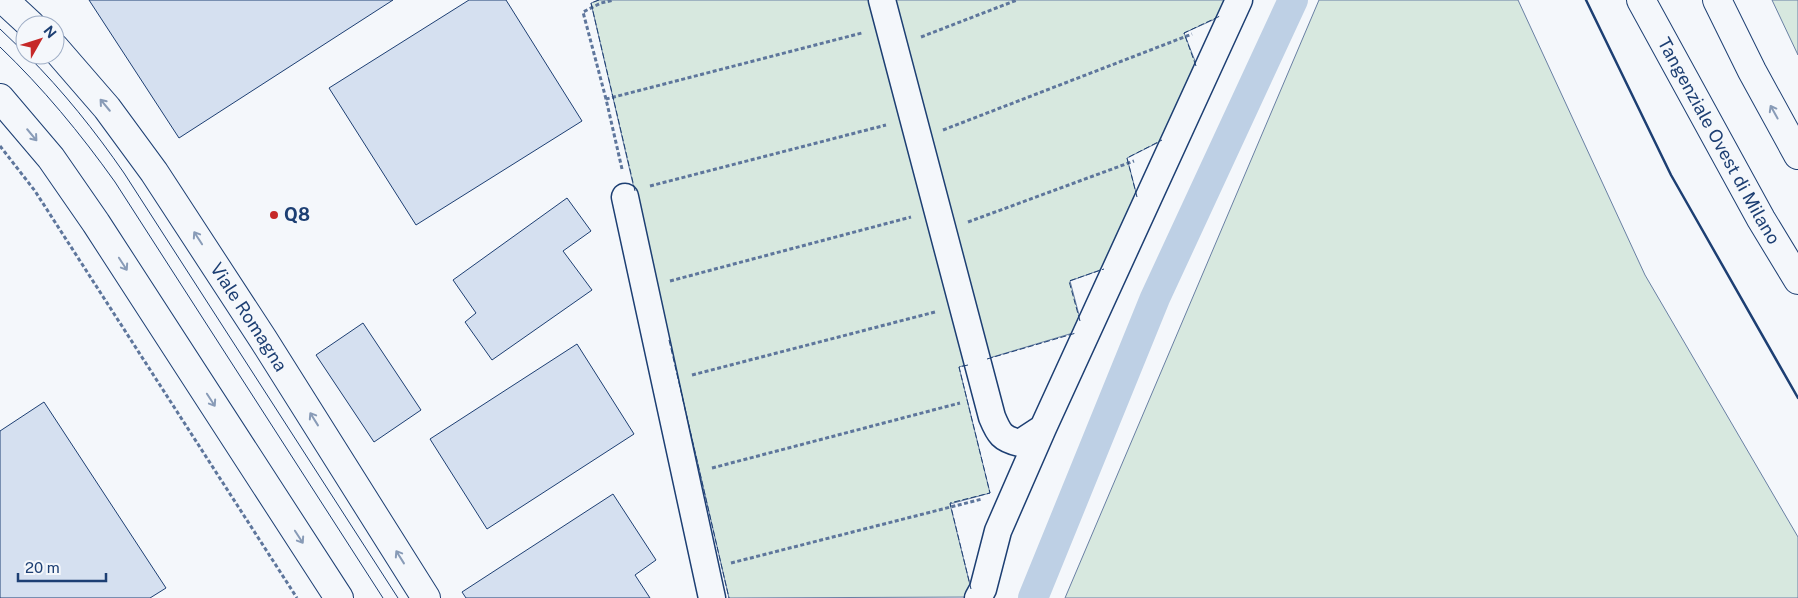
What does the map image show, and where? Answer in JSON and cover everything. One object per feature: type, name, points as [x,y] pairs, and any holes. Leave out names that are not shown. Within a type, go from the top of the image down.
[{"type":"main road","points":[[4,0],[20,15]]},
{"type":"main road","name":"Tangenziale Ovest di Milano","points":[[1641,0],[1761,219],[1798,280]]},
{"type":"main road","points":[[1716,0],[1798,155]]},
{"type":"main road","name":"Viale Romagna","points":[[65,60],[107,108],[154,172],[263,339],[426,598]]},
{"type":"main road","points":[[0,98],[51,158],[96,223],[338,598]]},
{"type":"street","points":[[18,0],[29,15]]},
{"type":"street","points":[[882,0],[997,430],[1006,440],[1020,443],[1043,428]]},
{"type":"street","points":[[978,598],[983,590],[998,531],[1043,428],[1234,10]]},
{"type":"street","points":[[625,195],[712,598]]},
{"type":"path","points":[[614,0],[583,12],[622,166],[625,195],[916,128],[1234,10]]},
{"type":"path","points":[[606,99],[892,37],[1017,0]]},
{"type":"path","points":[[0,146],[36,191],[297,598]]},
{"type":"path","points":[[644,288],[941,221],[1172,147]]},
{"type":"path","points":[[665,382],[963,305]]},
{"type":"path","points":[[685,475],[987,396]]},
{"type":"path","points":[[705,569],[1017,490]]},
{"type":"shaded area","points":[[599,0],[1230,0],[1224,15],[1184,33],[1197,66],[1165,139],[1127,158],[1138,200],[1111,266],[1070,281],[1083,330],[959,367],[990,493],[950,504],[973,597],[729,598],[591,3]]},
{"type":"shaded area","points":[[1319,0],[1518,0],[1645,275],[1798,537],[1798,598],[1065,598]]},
{"type":"shaded area","points":[[1772,0],[1798,0],[1798,55]]},
{"type":"building","points":[[89,0],[393,0],[179,138]]},
{"type":"building","points":[[469,0],[506,0],[582,121],[416,225],[329,88]]},
{"type":"building","points":[[567,198],[591,231],[563,251],[592,290],[492,360],[465,322],[476,313],[453,280]]},
{"type":"building","points":[[363,323],[421,410],[374,442],[316,355]]},
{"type":"building","points":[[577,344],[634,434],[487,529],[430,439]]},
{"type":"building","points":[[44,402],[166,588],[150,598],[0,598],[0,431]]},
{"type":"building","points":[[613,494],[656,560],[635,575],[650,598],[466,598],[462,592]]},
{"type":"waterway","points":[[1033,598],[1155,298],[1293,0]]},
{"type":"tram line","points":[[0,29],[15,43]]},
{"type":"tram line","points":[[0,47],[31,78],[60,112],[115,182],[383,598]]},
{"type":"tram line","points":[[36,65],[78,112],[124,173],[398,598]]},
{"type":"fence","points":[[599,0],[591,3],[635,191]]},
{"type":"fence","points":[[1196,66],[1184,33],[1220,16]]},
{"type":"fence","points":[[1137,197],[1127,158],[1162,140]]},
{"type":"fence","points":[[1080,321],[1069,281],[1104,269]]},
{"type":"fence","points":[[987,359],[1076,333]]},
{"type":"fence","points":[[669,340],[729,598]]},
{"type":"fence","points":[[968,365],[959,367],[990,493],[950,503],[971,589]]},
{"type":"wall","points":[[1586,0],[1671,175],[1798,398]]},
{"type":"place","name":"Q8","points":[[274,215]]}]
